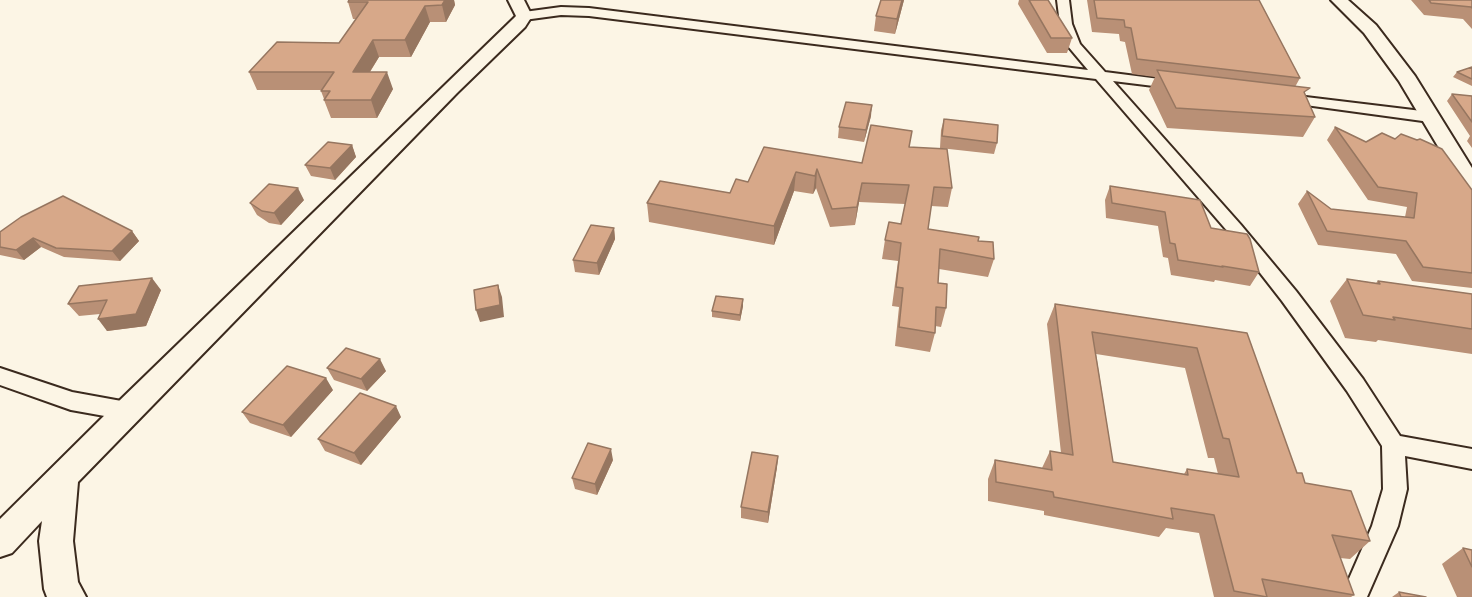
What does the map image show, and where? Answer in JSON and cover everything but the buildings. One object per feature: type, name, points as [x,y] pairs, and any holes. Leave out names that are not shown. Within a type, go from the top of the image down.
[{"type":"street","points":[[1064,0],[1066,24],[1074,45],[1235,229],[1289,296],[1354,385],[1393,444],[1395,489],[1384,526],[1354,597]]},
{"type":"street","points":[[1339,0],[1370,29],[1408,80],[1472,185]]},
{"type":"street","points":[[527,5],[561,11],[588,12]]},
{"type":"street","points":[[527,5],[1194,87]]},
{"type":"street","points":[[0,542],[127,411],[519,23],[527,5]]},
{"type":"street","points":[[1264,96],[1430,117]]},
{"type":"street","points":[[0,376],[71,401],[127,411]]},
{"type":"street","points":[[1393,444],[1472,459]]},
{"type":"street","points":[[63,479],[56,541],[61,589],[68,597]]}]
